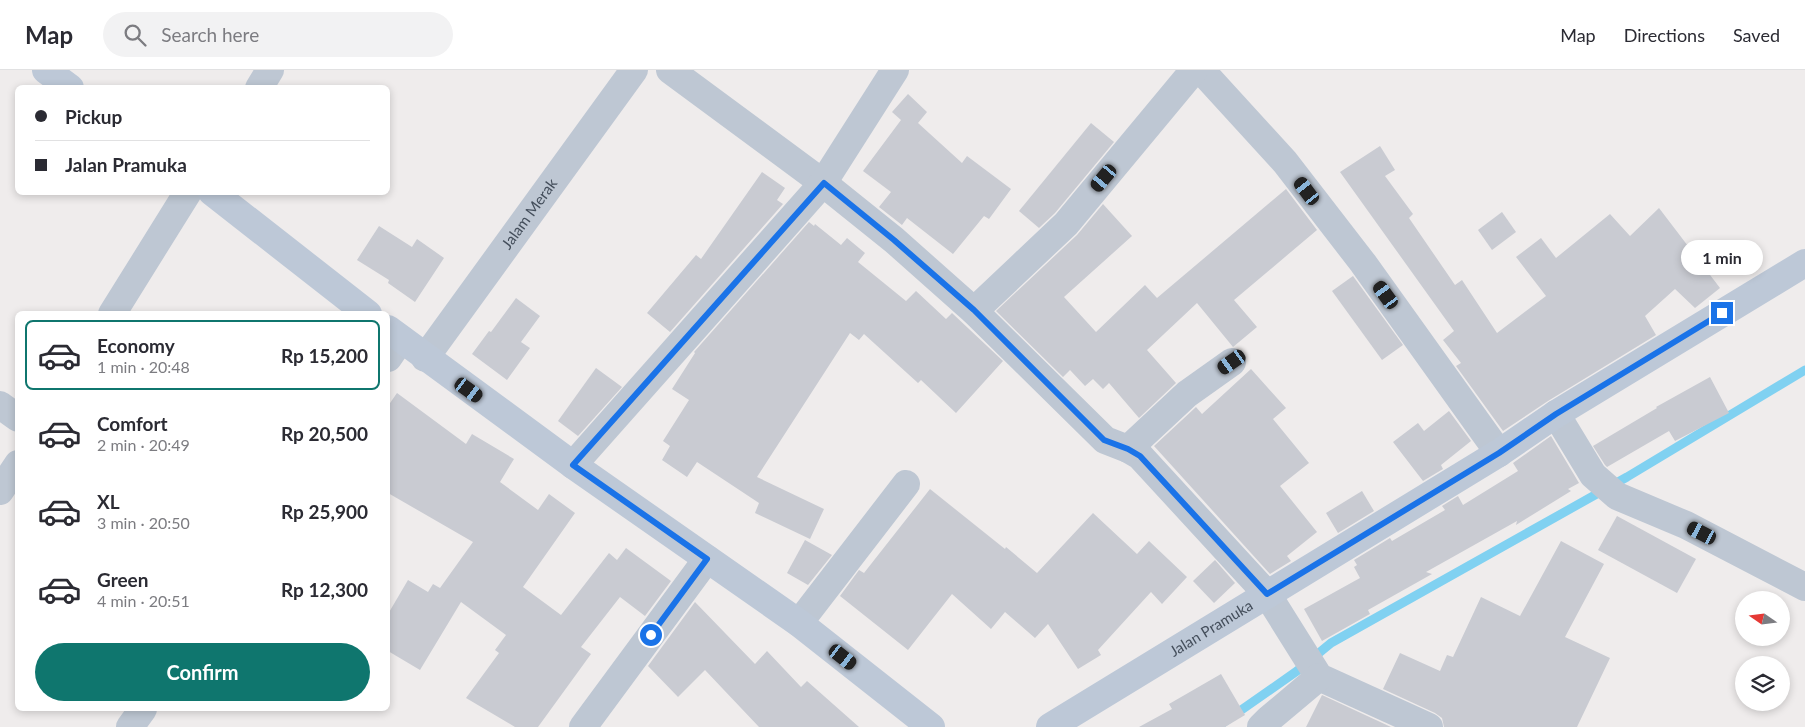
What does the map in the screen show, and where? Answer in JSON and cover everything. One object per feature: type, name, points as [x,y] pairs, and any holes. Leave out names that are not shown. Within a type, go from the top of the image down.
[{"type":"main road","points":[[46,70],[66,85]]},
{"type":"main road","points":[[216,195],[364,311]]},
{"type":"main road","name":"Jalan Pramuka","points":[[1050,727],[1499,453],[1556,414],[1805,263]]},
{"type":"main road","points":[[392,342],[425,358],[573,465],[799,622],[931,727]]},
{"type":"street","points":[[260,85],[270,70]]},
{"type":"street","name":"Jalam Merak","points":[[425,358],[634,70]]},
{"type":"street","points":[[670,70],[824,183],[894,240],[974,310],[1104,440],[1128,449],[1140,456],[1267,594],[1317,674],[1429,727]]},
{"type":"street","points":[[573,465],[824,183],[895,70]]},
{"type":"street","points":[[974,310],[1066,224],[1194,70]]},
{"type":"street","points":[[1201,70],[1285,162],[1363,263],[1499,453]]},
{"type":"street","points":[[114,311],[186,195]]},
{"type":"street","points":[[1128,449],[1187,394],[1232,362]]},
{"type":"street","points":[[0,405],[15,416]]},
{"type":"street","points":[[1556,414],[1593,475],[1616,496],[1686,525],[1805,587]]},
{"type":"street","points":[[0,491],[15,468]]},
{"type":"street","points":[[799,622],[906,484]]},
{"type":"street","points":[[584,727],[707,559]]},
{"type":"street","points":[[1261,727],[1317,674]]},
{"type":"street","points":[[130,727],[142,711]]},
{"type":"building","points":[[908,94],[927,112],[918,123],[962,163],[967,156],[1011,189],[989,219],[984,216],[953,254],[907,218],[902,225],[879,207],[891,192],[863,171],[901,120],[892,112]]},
{"type":"building","points":[[1091,123],[1114,142],[1055,213],[1039,228],[1019,211]]},
{"type":"building","points":[[1380,146],[1395,170],[1385,176],[1413,214],[1409,218],[1455,285],[1462,280],[1497,333],[1546,296],[1516,257],[1541,238],[1556,258],[1610,214],[1630,236],[1659,208],[1720,288],[1695,308],[1675,289],[1645,316],[1656,335],[1503,431],[1456,366],[1461,363],[1443,340],[1454,331],[1340,172]]},
{"type":"building","points":[[762,172],[785,188],[777,200],[783,204],[670,332],[647,313],[696,255],[701,259]]},
{"type":"building","points":[[1286,189],[1317,230],[1234,300],[1257,327],[1233,347],[1197,303],[1147,350],[1176,383],[1139,418],[1109,383],[1103,389],[1093,379],[1085,386],[1070,370],[1063,377],[996,311],[1077,235],[1103,204],[1132,236],[1064,297],[1096,332],[1145,285],[1157,298]]},
{"type":"building","points":[[1502,212],[1516,232],[1492,250],[1478,230]]},
{"type":"building","points":[[809,222],[814,226],[815,224],[841,245],[847,238],[865,253],[858,262],[906,301],[916,291],[946,319],[952,313],[1003,361],[956,413],[921,380],[918,383],[864,334],[859,340],[850,333],[757,477],[824,509],[810,539],[755,513],[759,503],[697,462],[687,477],[662,460],[670,446],[663,441],[689,400],[672,389],[694,352]]},
{"type":"building","points":[[379,226],[412,247],[417,239],[444,258],[415,302],[388,283],[389,280],[357,260]]},
{"type":"building","points":[[1353,276],[1403,345],[1382,360],[1332,291]]},
{"type":"building","points":[[516,298],[540,316],[521,342],[530,348],[507,380],[472,354]]},
{"type":"building","points":[[596,368],[622,387],[578,436],[558,421]]},
{"type":"building","points":[[1251,369],[1286,408],[1273,419],[1309,463],[1280,486],[1317,532],[1287,556],[1291,561],[1270,574],[1154,446],[1196,407],[1202,414]]},
{"type":"building","points":[[1710,377],[1729,413],[1675,441],[1669,431],[1607,467],[1605,465],[1593,446],[1656,407]]},
{"type":"building","points":[[397,393],[466,444],[472,434],[514,459],[500,482],[538,510],[549,494],[575,513],[523,587],[561,615],[609,553],[617,560],[626,548],[671,581],[645,616],[620,597],[581,647],[591,654],[538,727],[515,727],[466,698],[499,653],[495,650],[506,635],[461,602],[420,670],[390,652],[390,611],[408,580],[428,592],[433,584],[440,588],[473,542],[390,494],[390,403]]},
{"type":"building","points":[[1449,411],[1471,441],[1441,465],[1443,469],[1423,481],[1393,442],[1418,423],[1424,431]]},
{"type":"building","points":[[1551,436],[1579,483],[1568,489],[1571,491],[1516,525],[1517,521],[1426,572],[1432,574],[1368,610],[1370,614],[1322,641],[1304,609],[1360,578],[1354,567],[1357,565],[1354,560],[1390,538],[1392,541],[1445,510],[1442,506],[1458,496],[1463,505],[1518,471],[1513,463]]},
{"type":"building","points":[[930,489],[1037,573],[1093,513],[1137,554],[1149,541],[1187,577],[1162,604],[1151,592],[1098,650],[1101,655],[1078,669],[1048,624],[1035,638],[1005,612],[991,629],[952,594],[908,650],[840,596],[859,570],[864,573]]},
{"type":"building","points":[[1362,491],[1374,511],[1338,533],[1326,513]]},
{"type":"building","points":[[1617,516],[1696,559],[1677,593],[1598,550]]},
{"type":"building","points":[[805,540],[832,555],[808,585],[787,573]]},
{"type":"building","points":[[1561,541],[1604,564],[1565,637],[1610,658],[1577,727],[1444,727],[1442,718],[1435,713],[1383,689],[1400,653],[1440,671],[1447,655],[1453,657],[1481,597],[1520,616]]},
{"type":"building","points":[[1215,560],[1235,583],[1214,603],[1193,581]]},
{"type":"building","points":[[695,602],[755,664],[767,651],[801,687],[807,681],[859,727],[759,727],[705,670],[678,697],[648,666]]},
{"type":"building","points":[[1221,674],[1245,715],[1225,727],[1139,727],[1172,709],[1169,704]]},
{"type":"building","points":[[1322,695],[1391,727],[1306,727]]},
{"type":"waterway","points":[[1217,727],[1297,671],[1331,643],[1627,477],[1805,370]]},
{"type":"route","points":[[651,635],[707,559],[573,465],[824,183],[894,240],[974,310],[1104,440],[1128,449],[1140,456],[1267,594],[1499,453],[1556,414],[1722,313]]}]
